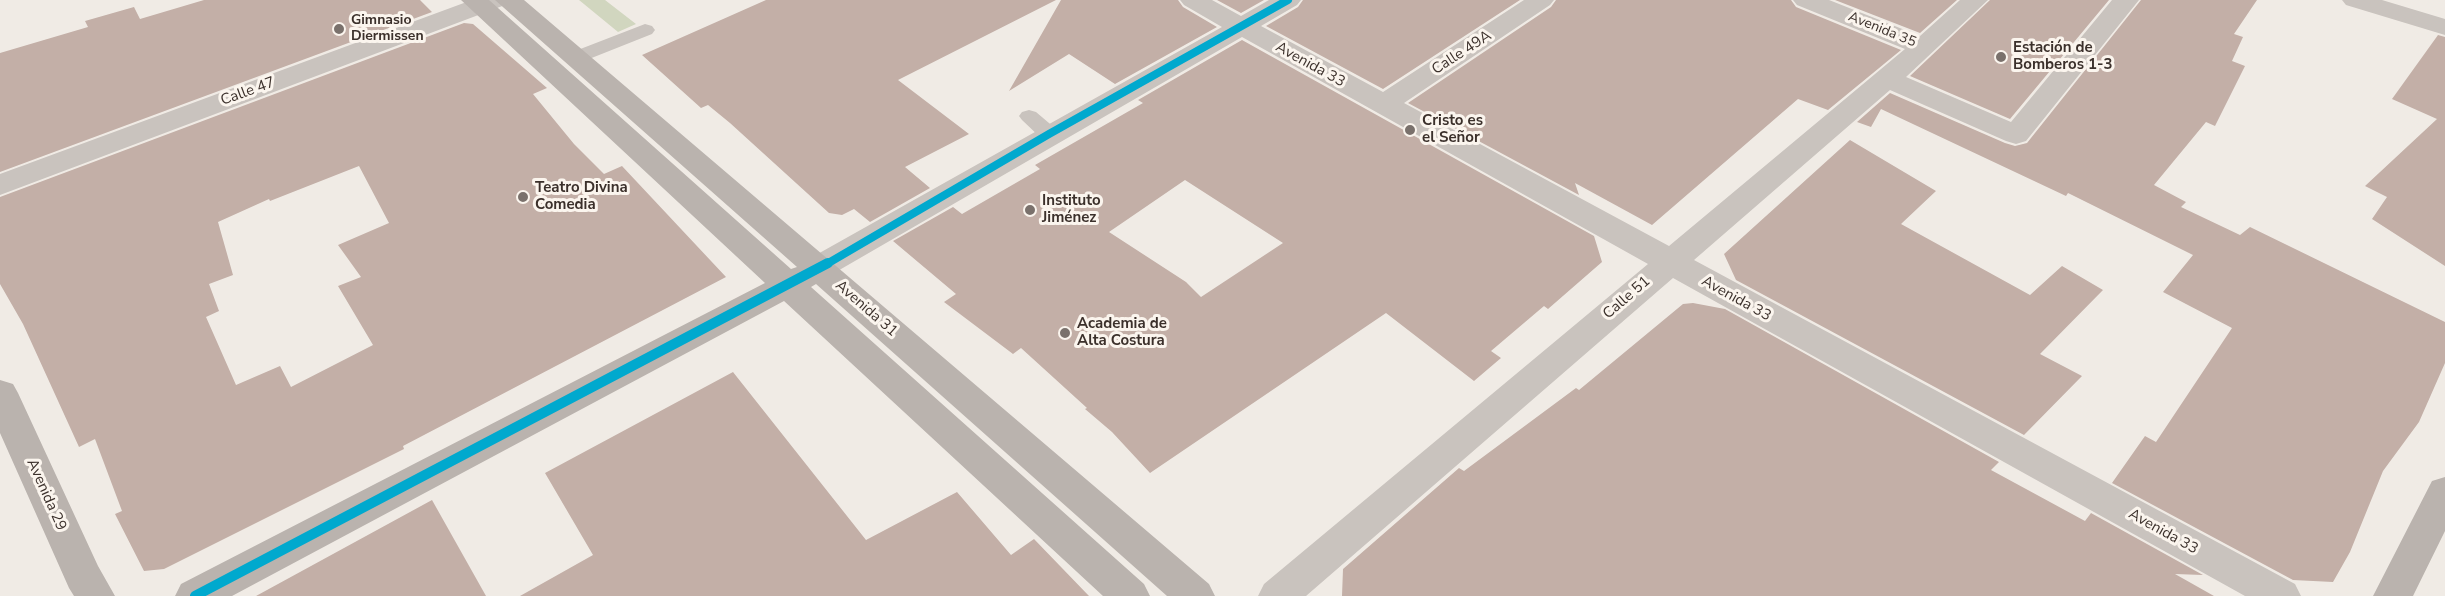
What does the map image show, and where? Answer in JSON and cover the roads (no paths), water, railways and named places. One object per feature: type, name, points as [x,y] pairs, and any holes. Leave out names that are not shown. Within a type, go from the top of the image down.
[{"type":"main road","name":"Avenida 31","points":[[490,1],[577,57],[1130,596]]},
{"type":"main road","name":"Avenida 31","points":[[490,1],[803,277],[1195,596]]},
{"type":"main road","points":[[195,596],[803,277]]},
{"type":"main road","name":"Avenida 29","points":[[0,393],[94,596]]},
{"type":"main road","points":[[2394,596],[2445,492]]},
{"type":"street","name":"Avenida 33","points":[[1193,0],[2281,596]]},
{"type":"street","points":[[803,277],[1039,125],[1240,27],[1288,0]]},
{"type":"street","name":"Calle 49A","points":[[1382,105],[1541,0]]},
{"type":"street","name":"Avenida 35","points":[[1806,0],[1924,46]]},
{"type":"street","name":"Calle 51","points":[[1278,596],[1924,46],[1975,0]]},
{"type":"street","points":[[1886,78],[2016,135],[2126,0]]},
{"type":"street","points":[[2355,0],[2445,27]]},
{"type":"street","name":"Calle 47","points":[[0,184],[490,1]]},
{"type":"lane","points":[[577,57],[645,30]]},
{"type":"place","name":"Gimnasio Diermissen","points":[[339,29]]},
{"type":"place","name":"Estación de Bomberos 1-3","points":[[2001,57]]},
{"type":"place","name":"Cristo es el Señor","points":[[1410,130]]},
{"type":"place","name":"Teatro Divina Comedia","points":[[523,197]]},
{"type":"place","name":"Instituto Jiménez","points":[[1030,210]]},
{"type":"place","name":"Academia de Alta Costura","points":[[1065,333]]}]
